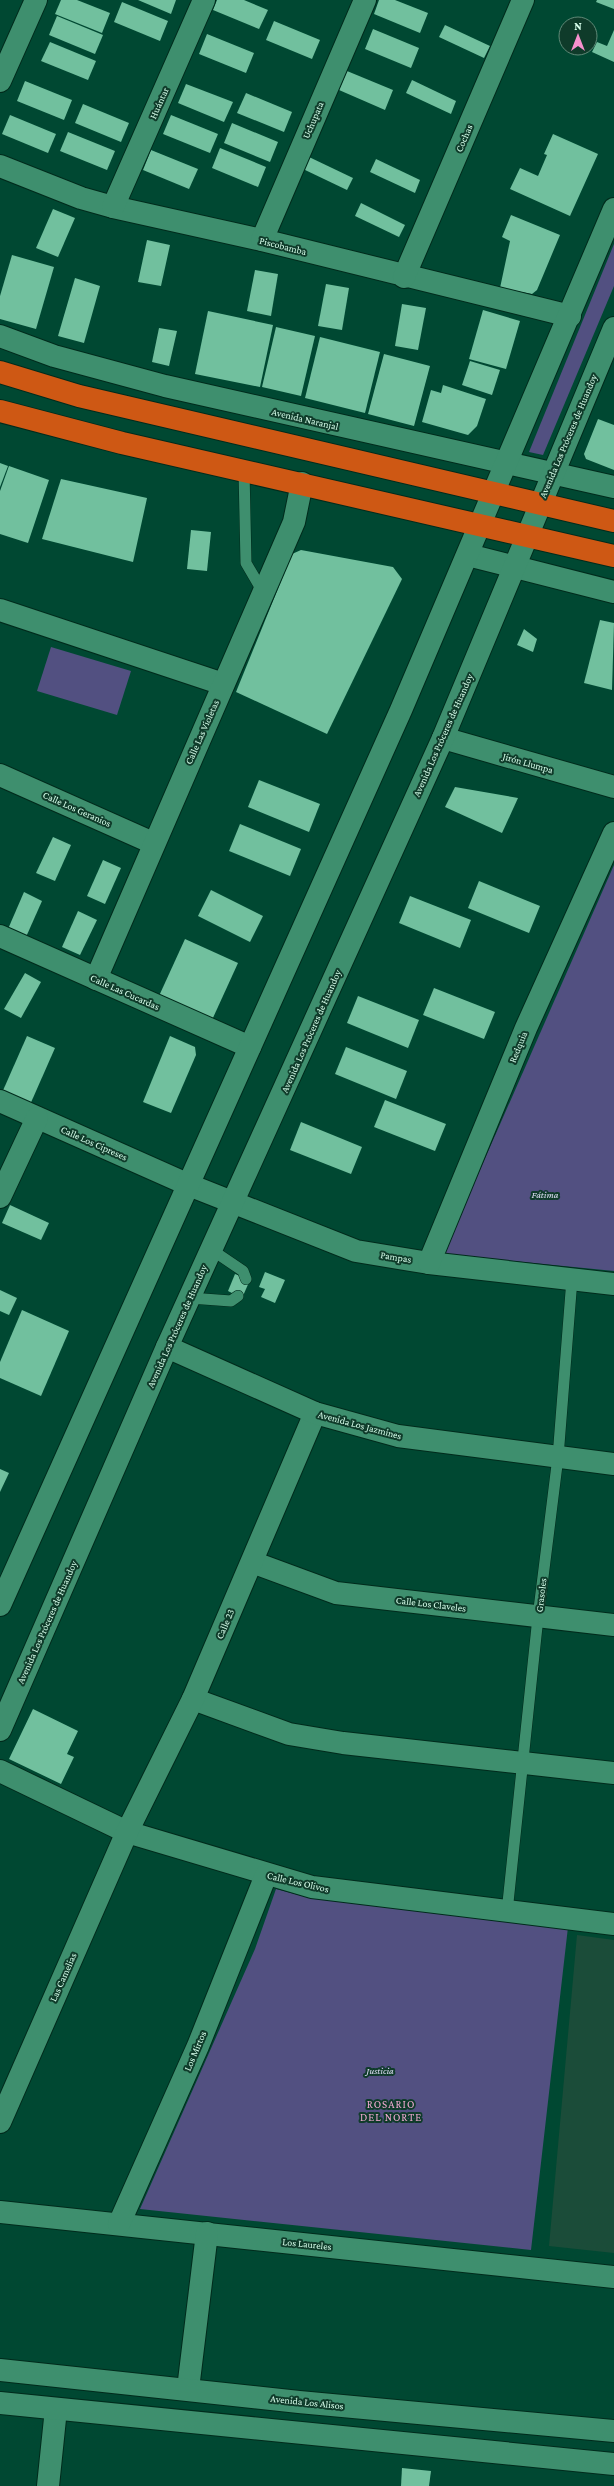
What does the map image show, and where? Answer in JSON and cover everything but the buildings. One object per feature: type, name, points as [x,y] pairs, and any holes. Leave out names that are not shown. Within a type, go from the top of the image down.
[{"type":"highway","points":[[0,372],[79,396],[614,521]]},
{"type":"highway","points":[[0,410],[122,443],[302,483],[614,556]]},
{"type":"street","points":[[0,81],[36,0]]},
{"type":"street","name":"Huántar","points":[[113,207],[204,0]]},
{"type":"street","name":"Uchupata","points":[[262,240],[365,0]]},
{"type":"street","name":"Cochas","points":[[404,276],[523,0]]},
{"type":"street","name":"Piscobamba","points":[[0,166],[81,198],[113,207],[262,240],[570,316]]},
{"type":"street","points":[[0,1605],[189,1185],[481,526],[614,209]]},
{"type":"street","name":"Avenida Los Próceres de Huandoy","points":[[0,1730],[167,1347],[234,1202],[442,738],[500,603],[514,566],[614,328]]},
{"type":"street","name":"Avenida Naranjal","points":[[0,336],[54,356],[165,386],[337,427],[553,473],[614,488]]},
{"type":"street","name":"Calle Las Violetas","points":[[96,979],[153,843],[294,522],[302,483]]},
{"type":"street","points":[[468,555],[614,592]]},
{"type":"street","points":[[0,610],[223,684]]},
{"type":"street","name":"Jirón Llumpa","points":[[442,738],[614,787]]},
{"type":"street","name":"Calle Los Geranios","points":[[0,775],[153,843]]},
{"type":"street","name":"Redquia","points":[[429,1263],[526,1028],[614,834]]},
{"type":"street","name":"Calle Las Cucardas","points":[[0,936],[250,1047]]},
{"type":"street","name":"Calle Los Cipreses","points":[[0,1101],[189,1185]]},
{"type":"street","points":[[0,1197],[37,1118]]},
{"type":"street","name":"Pampas","points":[[189,1185],[356,1251],[429,1263],[614,1284]]},
{"type":"street","name":"Avenida Los Jazmines","points":[[167,1347],[315,1413],[398,1436],[614,1464]]},
{"type":"street","name":"Calle 23","points":[[127,1832],[193,1699],[315,1413]]},
{"type":"street","name":"Calle Los Claveles","points":[[252,1562],[336,1592],[614,1626]]},
{"type":"street","points":[[193,1699],[289,1734],[343,1743],[614,1773]]},
{"type":"street","name":"Calle Los Olivos","points":[[0,1771],[127,1832],[266,1875],[312,1887],[614,1924]]},
{"type":"street","name":"Las Camelias","points":[[0,2122],[127,1832]]},
{"type":"street","name":"Los Mirtos","points":[[119,2224],[198,2046],[266,1875]]},
{"type":"street","name":"Los Laureles","points":[[0,2212],[614,2276]]},
{"type":"street","points":[[188,2390],[207,2233]]},
{"type":"street","name":"Avenida Los Alisos","points":[[0,2370],[299,2402],[614,2431]]},
{"type":"street","points":[[294,2433],[299,2402]]},
{"type":"street","points":[[0,2403],[614,2464]]},
{"type":"street","points":[[48,2486],[56,2408]]},
{"type":"lane","points":[[244,470],[246,563],[263,592]]},
{"type":"lane","points":[[212,1250],[243,1271],[247,1276],[246,1279]]},
{"type":"lane","name":"Grasoles","points":[[507,1912],[524,1763],[538,1617],[558,1457],[572,1279]]},
{"type":"lane","points":[[190,1298],[231,1301],[238,1296]]},
{"type":"shaded area","points":[[577,1935],[614,1940],[614,2253],[549,2246]]},
{"type":"green space","points":[[614,244],[614,286],[543,455],[529,452]]},
{"type":"green space","points":[[51,647],[131,671],[117,715],[37,691]]},
{"type":"green space","name":"Fátima","points":[[614,865],[614,1271],[443,1254]]},
{"type":"green space","name":"Justicia","points":[[276,1889],[310,1898],[568,1927],[531,2250],[140,2209],[255,1949]]},
{"type":"district","name":"ROSARIO DEL NORTE","points":[[391,2110]]}]
